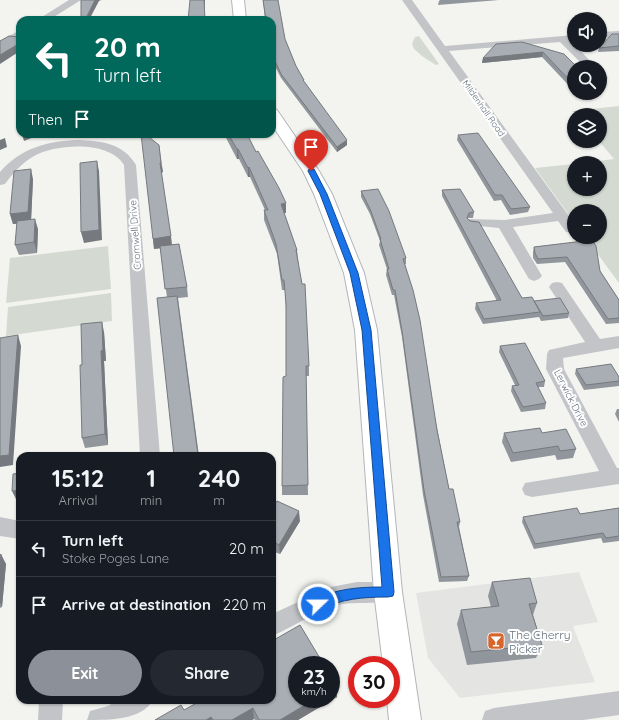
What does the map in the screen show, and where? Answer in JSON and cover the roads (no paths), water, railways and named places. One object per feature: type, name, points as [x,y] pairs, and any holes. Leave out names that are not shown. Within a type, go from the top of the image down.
[{"type":"street","points":[[238,0],[240,16]]},
{"type":"street","name":"Mildenhall Road","points":[[407,0],[567,224]]},
{"type":"street","points":[[72,14],[74,1]]},
{"type":"street","points":[[49,16],[74,1]]},
{"type":"street","points":[[607,35],[619,34]]},
{"type":"street","points":[[0,45],[16,35]]},
{"type":"street","points":[[442,49],[567,38]]},
{"type":"street","points":[[580,52],[586,60]]},
{"type":"street","points":[[276,118],[311,171],[323,194],[354,273],[366,330],[388,592],[405,720]]},
{"type":"street","name":"Cromwell Drive","points":[[0,181],[10,167],[33,152],[67,139],[112,149],[124,156],[130,165],[150,452]]},
{"type":"street","points":[[474,222],[504,224],[561,216]]},
{"type":"street","points":[[504,224],[534,276]]},
{"type":"street","points":[[558,288],[596,345]]},
{"type":"street","name":"Lerwick Drive","points":[[532,489],[616,477],[555,369],[555,354],[596,345],[619,342]]},
{"type":"street","points":[[0,526],[3,528],[16,530]]},
{"type":"street","points":[[276,623],[332,597],[357,592],[388,592]]},
{"type":"street","points":[[494,720],[619,703]]},
{"type":"street","points":[[50,720],[51,704]]},
{"type":"street","points":[[99,720],[112,717],[134,704]]},
{"type":"place","name":"The Cherry Picker","points":[[496,641]]}]
